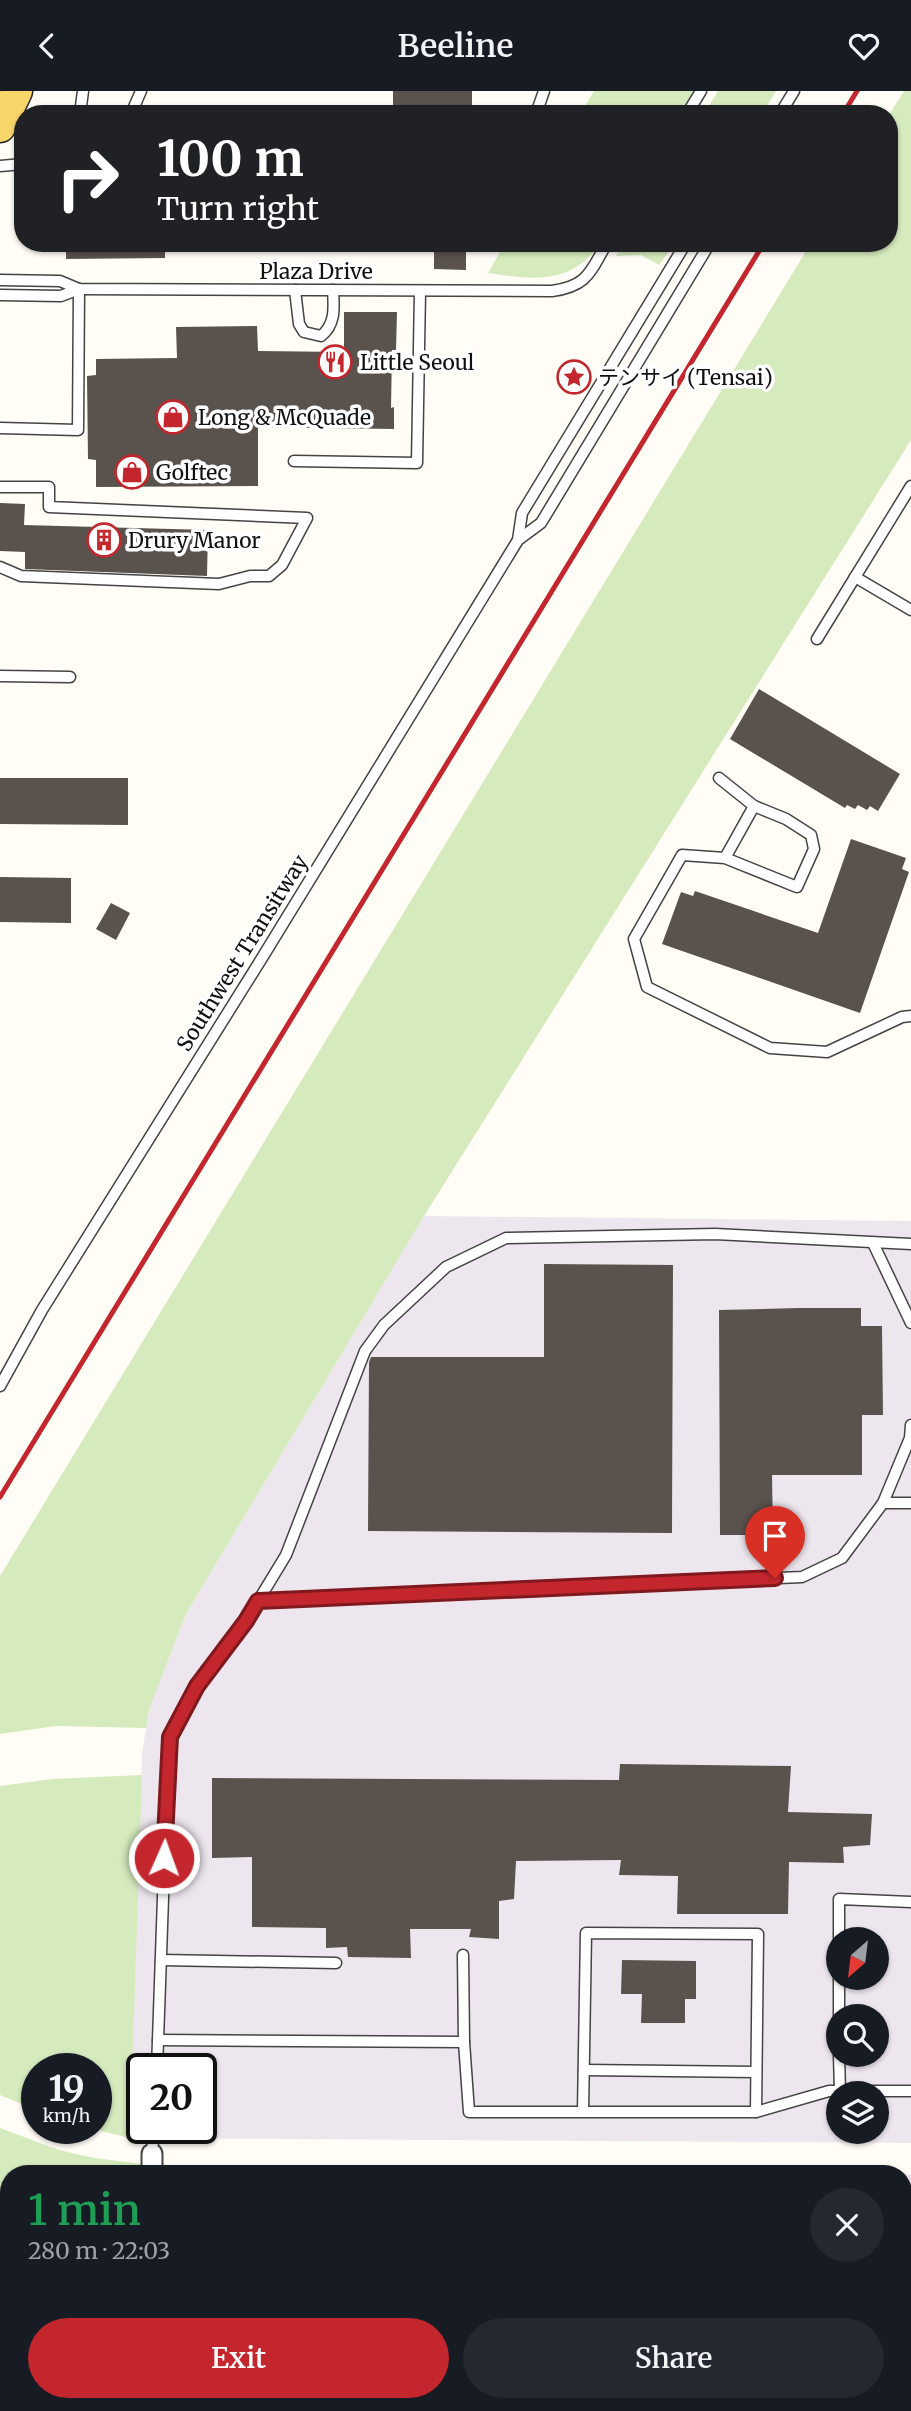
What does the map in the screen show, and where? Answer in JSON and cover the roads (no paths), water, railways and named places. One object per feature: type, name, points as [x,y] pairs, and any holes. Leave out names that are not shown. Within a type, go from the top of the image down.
[{"type":"lane","name":"Plaza Drive","points":[[0,295],[61,296],[79,289],[552,291],[573,288],[590,273],[602,252]]},
{"type":"lane","name":"Southwest Transitway","points":[[518,540],[522,513],[681,252]]},
{"type":"lane","name":"Southwest Transitway","points":[[0,1386],[42,1310],[518,540],[541,523],[705,252]]},
{"type":"lane","name":"Plaza Drive","points":[[0,280],[60,281],[79,289]]},
{"type":"lane","points":[[0,428],[78,430],[79,289]]},
{"type":"lane","points":[[295,291],[299,324],[304,332],[321,336],[329,330],[333,318],[333,290]]},
{"type":"lane","points":[[294,461],[417,463],[420,291]]},
{"type":"lane","points":[[817,639],[911,486]]},
{"type":"lane","points":[[0,487],[49,487],[49,507],[307,518],[282,565],[269,576],[250,576],[219,583],[21,576],[0,567]]},
{"type":"lane","points":[[855,577],[911,610]]},
{"type":"lane","points":[[0,676],[70,677]]},
{"type":"lane","points":[[719,778],[754,806],[786,819],[811,835],[814,849],[797,887],[725,858],[682,855],[634,939],[647,987],[770,1048],[827,1052],[902,1017],[911,1016]]},
{"type":"lane","points":[[725,858],[754,806]]},
{"type":"lane","points":[[158,2053],[170,1737],[197,1686],[246,1621],[286,1555],[365,1351],[384,1325],[446,1267],[506,1238],[715,1234],[911,1244]]},
{"type":"lane","points":[[873,1243],[911,1323]]},
{"type":"lane","points":[[899,1297],[911,1297]]},
{"type":"lane","points":[[258,1601],[802,1577],[842,1558],[883,1503],[910,1438],[911,1425]]},
{"type":"lane","points":[[883,1503],[911,1503]]},
{"type":"lane","points":[[839,1927],[839,1899],[911,1902]]},
{"type":"lane","points":[[583,2112],[586,1933],[758,1934],[756,2112]]},
{"type":"lane","points":[[463,1955],[464,2042],[469,2112],[756,2112],[826,2092]]},
{"type":"lane","points":[[161,1961],[336,1963]]},
{"type":"lane","points":[[158,2040],[464,2042]]},
{"type":"lane","points":[[583,2070],[756,2072]]},
{"type":"lane","points":[[889,2091],[911,2091]]},
{"type":"lane","points":[[152,2164],[153,2144]]},
{"type":"railway","points":[[848,105],[857,91]]},
{"type":"railway","points":[[0,1497],[759,252]]},
{"type":"place","name":"Little Seoul","points":[[335,362]]},
{"type":"place","name":"テンサイ (Tensai)","points":[[574,377]]},
{"type":"place","name":"Long & McQuade","points":[[173,417]]},
{"type":"place","name":"Golftec","points":[[132,472]]},
{"type":"place","name":"Drury Manor","points":[[104,540]]}]
